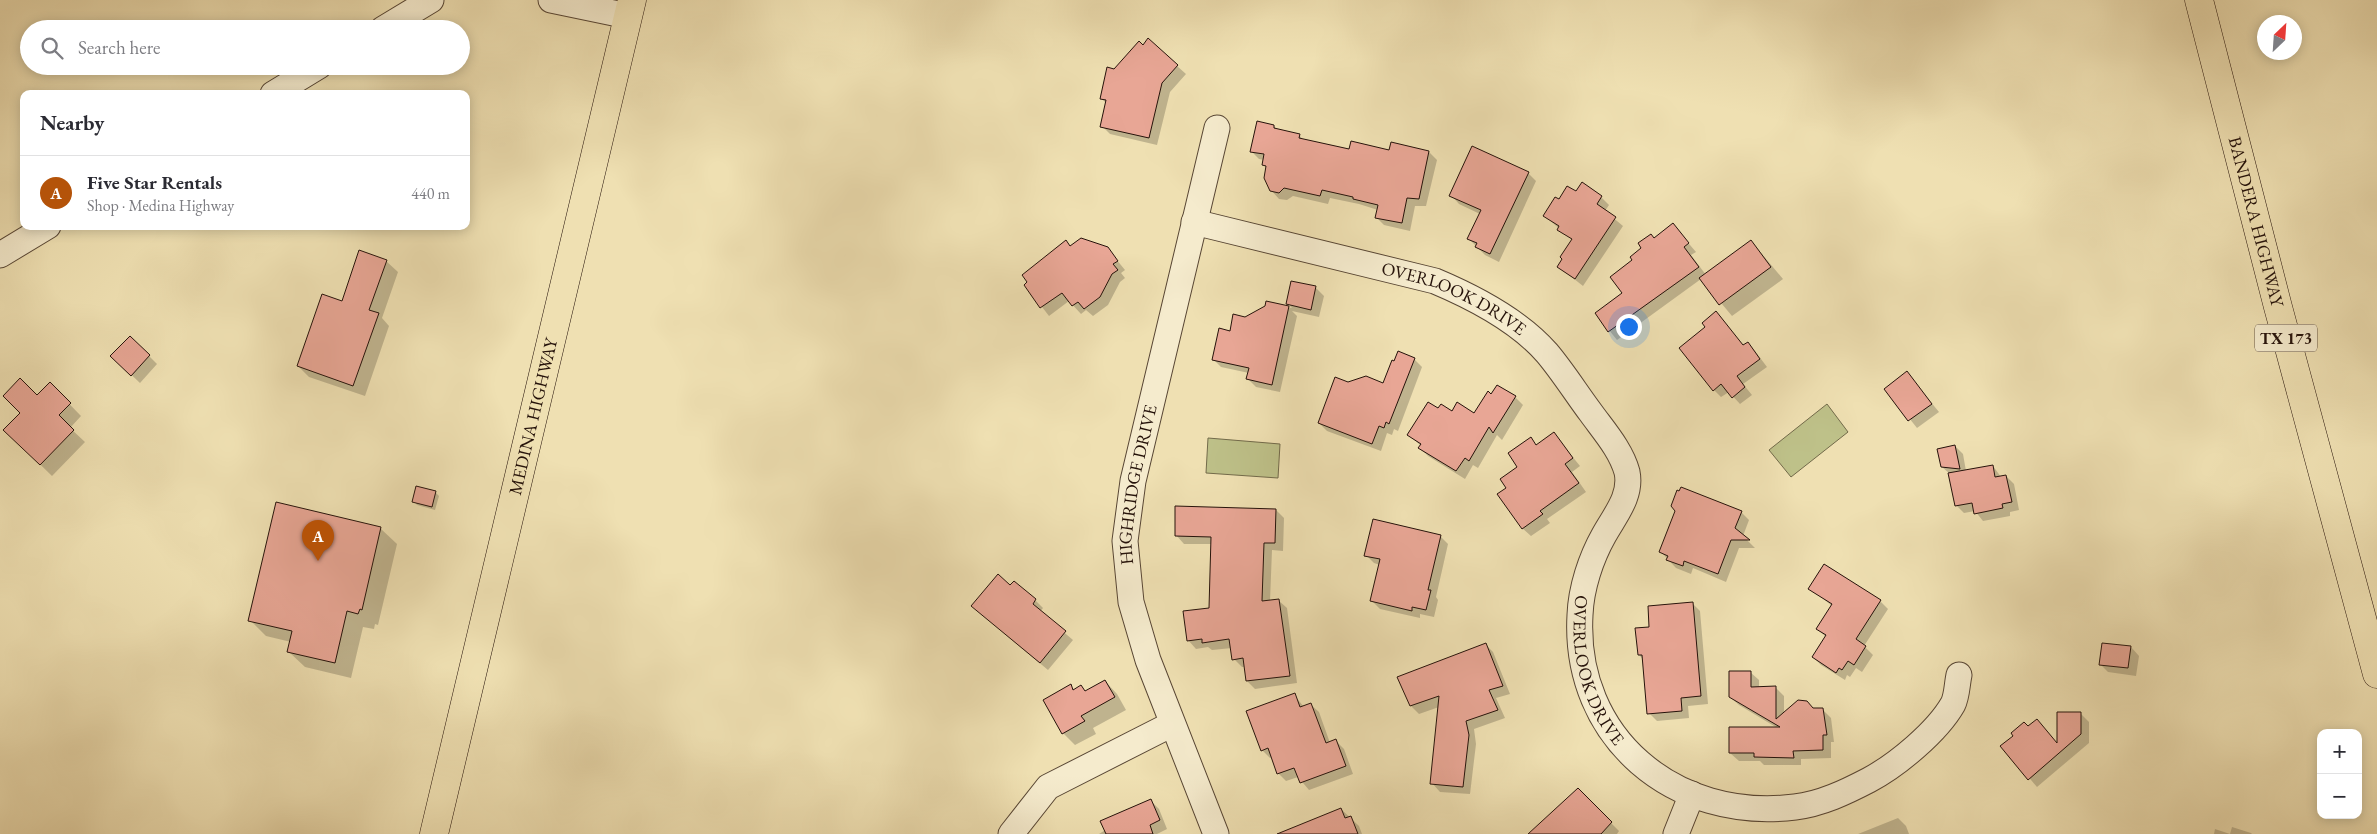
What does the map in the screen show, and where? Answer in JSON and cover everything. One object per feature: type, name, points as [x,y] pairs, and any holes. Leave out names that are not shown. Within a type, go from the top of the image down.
[{"type":"main road","name":"BANDERA HIGHWAY","points":[[2199,0],[2278,307],[2377,674]]},
{"type":"main road","name":"MEDINA HIGHWAY","points":[[434,834],[630,8]]},
{"type":"street","points":[[398,20],[431,0]]},
{"type":"street","points":[[551,0],[630,8]]},
{"type":"street","points":[[280,90],[304,75]]},
{"type":"street","name":"HIGHRIDGE DRIVE","points":[[1216,834],[1148,660],[1131,602],[1125,541],[1133,481],[1217,128]]},
{"type":"street","name":"OVERLOOK DRIVE","points":[[1194,222],[1435,281],[1473,297],[1507,319],[1545,351],[1615,446],[1626,470],[1628,487],[1621,508],[1604,536],[1588,572],[1580,614],[1582,658],[1594,702],[1617,741],[1652,774],[1692,794],[1746,808],[1796,807],[1843,794],[1879,775],[1911,750],[1936,726],[1954,703],[1959,675]]},
{"type":"street","points":[[0,255],[41,230]]},
{"type":"street","points":[[1011,834],[1048,787],[1172,724]]},
{"type":"street","points":[[1676,834],[1692,794]]},
{"type":"green space","points":[[1827,404],[1848,432],[1791,477],[1769,450]]},
{"type":"green space","points":[[1208,438],[1280,444],[1278,478],[1206,473]]},
{"type":"building","points":[[1148,38],[1178,65],[1162,83],[1149,138],[1100,127],[1106,100],[1100,99],[1107,67],[1114,69],[1139,41],[1143,45]]},
{"type":"building","points":[[1257,121],[1274,125],[1274,128],[1300,134],[1299,138],[1349,149],[1351,141],[1389,150],[1391,142],[1429,151],[1419,199],[1407,198],[1402,223],[1375,218],[1378,205],[1353,199],[1353,197],[1322,190],[1320,196],[1284,188],[1279,193],[1270,191],[1264,178],[1266,166],[1262,165],[1264,154],[1250,152]]},
{"type":"building","points":[[1472,146],[1529,172],[1490,254],[1475,247],[1477,243],[1467,239],[1481,210],[1449,196]]},
{"type":"building","points":[[1582,182],[1602,196],[1597,204],[1616,217],[1575,279],[1557,267],[1562,259],[1560,257],[1572,239],[1557,230],[1559,226],[1543,216],[1555,197],[1559,199],[1567,186],[1576,191]]},
{"type":"building","points":[[1673,223],[1689,243],[1684,247],[1699,267],[1608,332],[1595,313],[1622,293],[1610,277],[1632,260],[1630,257],[1641,248],[1638,243],[1651,234],[1654,238]]},
{"type":"building","points":[[1081,238],[1108,247],[1118,261],[1113,264],[1118,270],[1112,274],[1100,297],[1084,309],[1078,302],[1072,306],[1062,293],[1040,308],[1024,285],[1027,282],[1022,275],[1066,240],[1070,246]]},
{"type":"building","points":[[1751,240],[1771,267],[1719,305],[1699,278]]},
{"type":"building","points":[[359,250],[387,260],[369,310],[379,313],[353,386],[297,366],[322,294],[342,301]]},
{"type":"building","points":[[1291,281],[1316,286],[1311,310],[1286,304]]},
{"type":"building","points":[[1266,301],[1289,306],[1272,385],[1246,379],[1249,368],[1212,360],[1219,328],[1230,331],[1233,314],[1245,317],[1265,306]]},
{"type":"building","points":[[1716,311],[1743,345],[1748,342],[1760,359],[1737,376],[1745,387],[1732,398],[1721,384],[1713,391],[1679,348],[1705,327],[1702,323]]},
{"type":"building","points":[[130,336],[150,355],[131,376],[110,356]]},
{"type":"building","points":[[1398,351],[1415,358],[1389,424],[1386,422],[1384,428],[1379,426],[1372,444],[1318,423],[1335,377],[1348,382],[1366,376],[1383,383],[1392,360],[1394,361]]},
{"type":"building","points":[[1907,371],[1932,404],[1908,421],[1884,389]]},
{"type":"building","points":[[20,378],[37,395],[50,382],[71,403],[59,415],[74,430],[40,465],[3,430],[20,413],[3,396]]},
{"type":"building","points":[[1497,385],[1516,396],[1493,433],[1489,427],[1469,461],[1465,458],[1456,471],[1418,448],[1421,444],[1407,435],[1428,402],[1438,408],[1441,404],[1452,411],[1457,402],[1474,413],[1488,391],[1491,394]]},
{"type":"building","points":[[1554,432],[1573,458],[1565,464],[1579,483],[1540,511],[1543,514],[1522,529],[1497,494],[1506,488],[1500,479],[1517,467],[1508,453],[1531,437],[1536,445]]},
{"type":"building","points":[[1955,445],[1960,469],[1941,467],[1937,449]]},
{"type":"building","points":[[1993,465],[1995,477],[2006,475],[2012,502],[2002,504],[2003,508],[1974,514],[1972,503],[1955,506],[1948,473]]},
{"type":"building","points":[[416,486],[436,491],[432,507],[412,502]]},
{"type":"building","points":[[1681,487],[1742,511],[1735,528],[1750,540],[1731,540],[1718,574],[1684,561],[1683,566],[1666,560],[1668,556],[1659,552],[1675,511],[1671,506],[1677,490],[1679,491]]},
{"type":"building","points":[[276,502],[381,527],[362,610],[360,609],[358,614],[347,611],[335,663],[287,652],[292,631],[248,621]]},
{"type":"building","points":[[1175,506],[1276,509],[1275,543],[1264,543],[1262,601],[1279,599],[1290,676],[1246,681],[1243,658],[1232,660],[1229,639],[1202,643],[1202,639],[1187,641],[1183,611],[1209,608],[1211,537],[1175,536]]},
{"type":"building","points":[[1373,519],[1441,535],[1428,590],[1431,590],[1426,610],[1412,607],[1412,611],[1370,601],[1380,559],[1364,556]]},
{"type":"building","points":[[1824,564],[1881,600],[1856,639],[1866,646],[1854,665],[1848,661],[1842,670],[1839,668],[1836,673],[1812,657],[1826,635],[1816,629],[1832,604],[1808,589]]},
{"type":"building","points":[[998,574],[1010,585],[1014,581],[1036,599],[1033,604],[1066,631],[1040,663],[971,606]]},
{"type":"building","points":[[1693,602],[1701,696],[1681,698],[1682,711],[1647,714],[1642,655],[1638,655],[1635,628],[1649,627],[1648,606]]},
{"type":"building","points":[[1486,643],[1503,686],[1489,690],[1498,710],[1466,721],[1469,735],[1463,787],[1430,784],[1439,696],[1410,706],[1397,677]]},
{"type":"building","points":[[2102,643],[2131,646],[2128,668],[2099,665]]},
{"type":"building","points":[[1729,671],[1751,671],[1751,687],[1776,686],[1776,719],[1798,700],[1807,701],[1813,708],[1823,708],[1827,735],[1823,735],[1823,750],[1793,751],[1794,758],[1754,757],[1754,753],[1729,753],[1729,727],[1780,727],[1729,697]]},
{"type":"building","points":[[1105,680],[1115,697],[1081,716],[1085,721],[1062,734],[1043,700],[1071,684],[1073,690],[1081,685],[1085,691]]},
{"type":"building","points":[[1295,693],[1300,707],[1311,703],[1326,743],[1336,739],[1346,766],[1300,783],[1294,768],[1277,774],[1268,748],[1261,751],[1246,711]]},
{"type":"building","points":[[2057,712],[2081,712],[2081,734],[2028,780],[2000,746],[2013,736],[2011,733],[2024,722],[2028,726],[2037,719],[2057,743]]},
{"type":"building","points":[[1578,788],[1612,822],[1601,834],[1528,834]]},
{"type":"building","points":[[1151,799],[1160,820],[1150,825],[1153,834],[1106,834],[1100,821]]},
{"type":"building","points":[[1341,808],[1345,818],[1351,816],[1358,834],[1277,834]]},
{"type":"place","name":"Five Star Rentals","points":[[318,561]]}]
